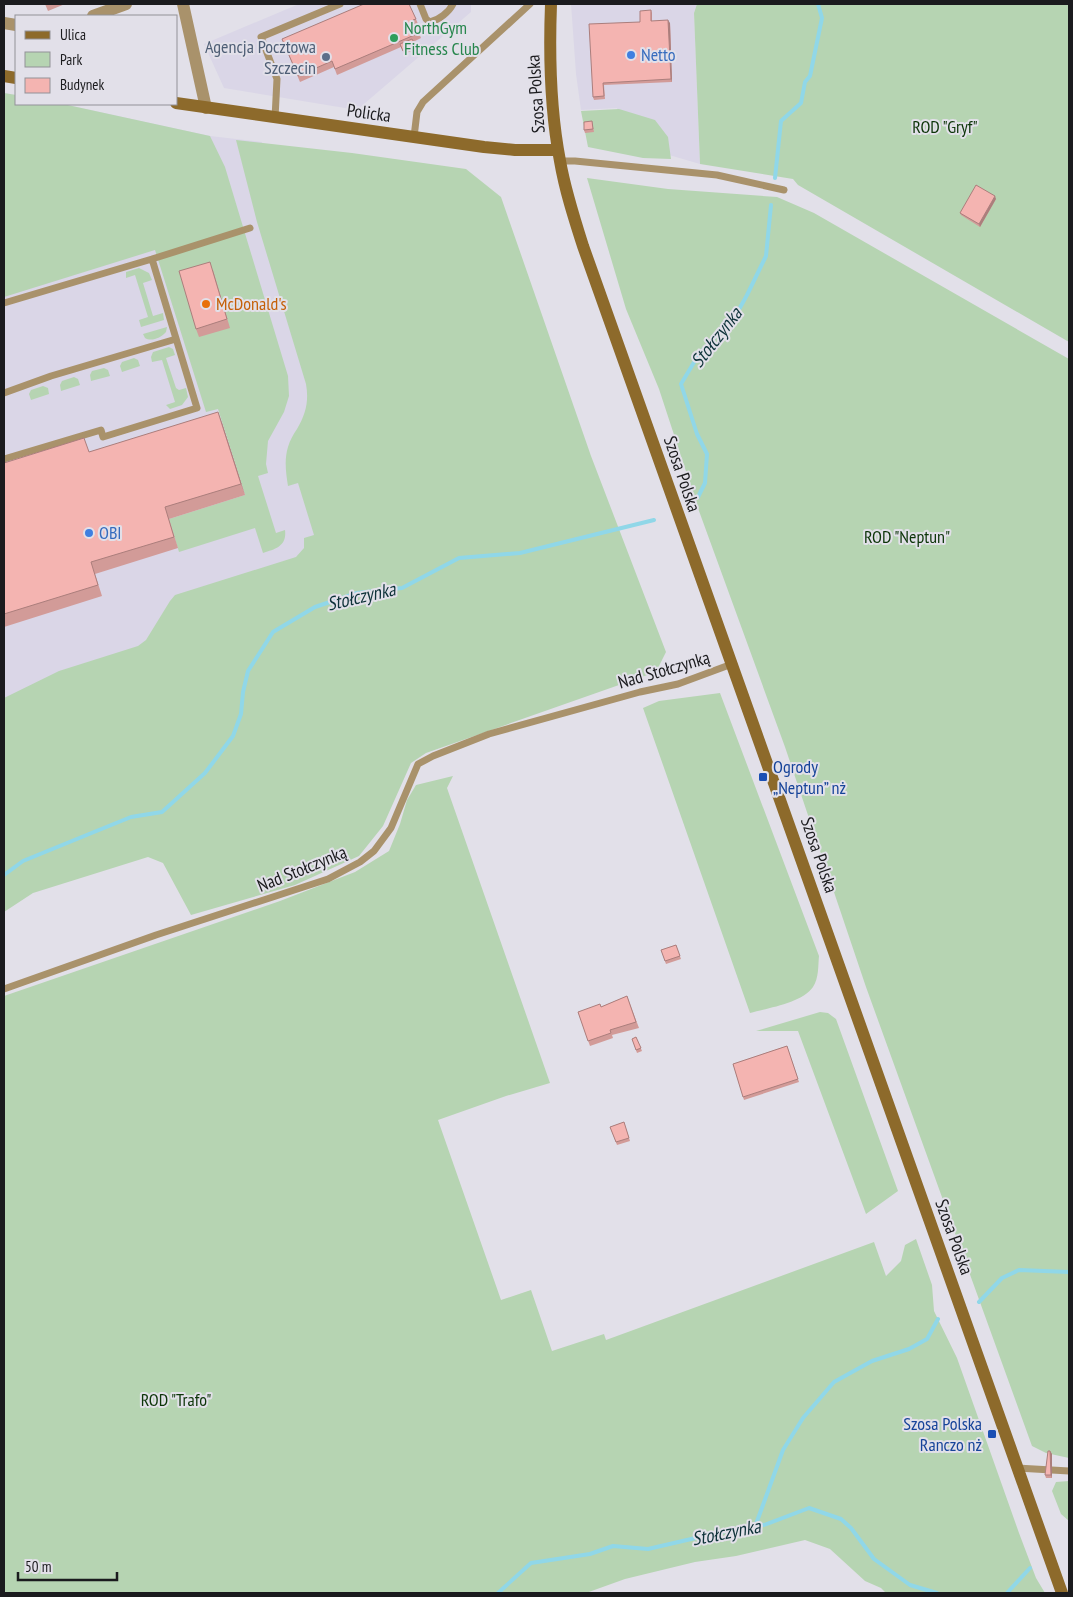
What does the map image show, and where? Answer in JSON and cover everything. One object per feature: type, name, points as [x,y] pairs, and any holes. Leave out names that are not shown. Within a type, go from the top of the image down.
[{"type":"street","points":[[95,15],[126,4]]},
{"type":"street","points":[[182,4],[206,108]]},
{"type":"street","name":"Szosa Polska","points":[[551,4],[551,72],[554,117],[559,156],[574,218],[594,279],[1062,1593]]},
{"type":"street","name":"Policka","points":[[178,103],[559,156]]},
{"type":"lane","points":[[275,118],[277,80],[261,37],[340,4]]},
{"type":"lane","points":[[420,4],[426,19],[430,22],[436,21],[453,4]]},
{"type":"lane","points":[[414,137],[418,112],[423,102],[530,4]]},
{"type":"lane","points":[[559,156],[575,161],[717,175],[784,190]]},
{"type":"lane","points":[[4,304],[250,228]]},
{"type":"lane","points":[[4,459],[101,430],[103,436],[197,408],[152,259]]},
{"type":"lane","points":[[4,393],[51,376],[176,339]]},
{"type":"lane","name":"Nad Stołczynką","points":[[4,989],[156,935],[328,879],[360,862],[374,851],[391,828],[418,764],[433,756],[489,734],[640,692],[678,684],[732,664]]},
{"type":"lane","points":[[1017,1468],[1069,1470]]},
{"type":"shaded area","points":[[299,4],[471,4],[471,12],[357,110],[224,88],[204,44]]},
{"type":"shaded area","points":[[571,4],[697,4],[694,13],[700,164],[621,141],[617,108],[581,110],[576,74]]},
{"type":"shaded area","points":[[4,93],[15,95],[15,105],[68,105],[210,136],[262,142],[368,539],[143,659],[4,700]]},
{"type":"green space","name":"ROD \"Gryf\"","points":[[697,4],[1069,4],[1069,342],[798,185],[793,179],[700,164],[694,13]]},
{"type":"green space","points":[[4,93],[15,95],[15,105],[68,105],[210,136],[225,167],[288,376],[289,396],[284,412],[268,441],[266,464],[268,473],[258,476],[276,533],[285,530],[284,540],[280,546],[263,553],[255,528],[179,552],[169,519],[245,495],[218,409],[206,412],[155,250],[4,297]]},
{"type":"green space","points":[[619,109],[655,120],[668,137],[671,159],[643,158],[588,147],[581,111]]},
{"type":"green space","points":[[236,140],[352,153],[466,169],[501,197],[591,456],[666,652],[656,672],[426,753],[411,763],[383,826],[359,856],[295,885],[191,915],[163,863],[148,857],[33,893],[4,912],[4,698],[59,671],[138,646],[146,640],[175,595],[296,557],[304,548],[304,538],[314,535],[298,483],[288,486],[286,466],[289,444],[303,418],[306,407],[306,384],[257,222]]},
{"type":"green space","name":"ROD \"Neptun\"","points":[[587,178],[668,189],[777,197],[814,213],[1069,359],[1069,1458],[1046,1453],[1032,1446],[866,987],[785,747],[699,511],[659,389],[626,309]]},
{"type":"green space","points":[[139,268],[149,273],[152,280],[143,283],[153,316],[163,313],[164,320],[141,327],[139,320],[148,317],[135,275],[126,278],[126,272]]},
{"type":"green space","points":[[167,327],[166,332],[156,339],[147,339],[143,334]]},
{"type":"green space","points":[[169,347],[173,349],[175,355],[166,358],[176,388],[179,390],[186,388],[188,397],[182,405],[170,409],[166,405],[175,402],[162,360],[152,362],[151,357],[153,352]]},
{"type":"green space","points":[[134,358],[138,360],[140,366],[122,372],[120,366],[122,362]]},
{"type":"green space","points":[[104,368],[108,370],[110,376],[91,381],[90,375],[92,371]]},
{"type":"green space","points":[[74,377],[78,379],[80,385],[61,391],[60,385],[62,381]]},
{"type":"green space","points":[[43,386],[48,388],[49,394],[31,400],[29,394],[31,390]]},
{"type":"green space","points":[[720,693],[819,956],[816,980],[808,993],[793,1001],[750,1013],[643,708],[659,701]]},
{"type":"green space","name":"ROD \"Trafo\"","points":[[453,776],[447,788],[550,1083],[438,1120],[501,1300],[531,1290],[552,1351],[604,1334],[606,1340],[874,1242],[886,1276],[901,1261],[905,1245],[916,1239],[932,1285],[934,1311],[957,1358],[1019,1533],[1036,1578],[1045,1593],[886,1593],[881,1588],[865,1581],[830,1549],[805,1540],[736,1556],[695,1562],[625,1579],[586,1593],[4,1593],[4,996],[280,901],[355,872],[389,851],[407,800],[416,785]]},
{"type":"green space","points":[[820,1012],[828,1013],[836,1019],[898,1191],[866,1214],[798,1031],[756,1031]]},
{"type":"green space","points":[[1069,1481],[1069,1521],[1061,1514],[1052,1491],[1056,1482]]},
{"type":"building","points":[[364,4],[409,4],[416,19],[413,20],[419,33],[335,69],[332,61],[298,76],[282,39]]},
{"type":"building","name":"Netto","points":[[651,10],[651,21],[668,20],[671,79],[603,83],[604,96],[593,97],[589,24],[640,22],[640,11]]},
{"type":"building","points":[[412,39],[416,46],[403,51],[400,44]]},
{"type":"building","points":[[592,121],[593,129],[584,130],[584,122]]},
{"type":"building","points":[[976,185],[995,196],[979,224],[960,213]]},
{"type":"building","name":"McDonald's","points":[[210,262],[227,319],[196,329],[179,271]]},
{"type":"building","name":"OBI","points":[[218,412],[241,484],[165,507],[174,537],[91,562],[98,585],[4,614],[4,463],[84,438],[89,452]]},
{"type":"building","points":[[676,945],[680,956],[665,961],[661,950]]},
{"type":"building","points":[[627,996],[636,1022],[610,1030],[611,1033],[588,1041],[578,1012],[600,1004],[601,1007]]},
{"type":"building","points":[[636,1037],[641,1048],[636,1050],[632,1039]]},
{"type":"building","points":[[787,1046],[798,1079],[743,1097],[733,1064]]},
{"type":"building","points":[[624,1122],[629,1138],[616,1142],[610,1127]]},
{"type":"building","points":[[1048,1451],[1050,1451],[1051,1475],[1045,1475]]},
{"type":"waterway","name":"Stołczynka","points":[[775,178],[781,121],[801,103],[805,82],[810,76],[822,18],[818,4]]},
{"type":"waterway","name":"Stołczynka","points":[[698,497],[705,483],[707,454],[697,434],[681,384],[699,354],[737,313],[747,295],[766,256],[771,205]]},
{"type":"waterway","name":"Stołczynka","points":[[4,875],[23,861],[131,817],[162,812],[205,773],[233,736],[241,714],[243,692],[248,671],[273,632],[315,607],[357,593],[402,588],[459,558],[520,553],[654,520]]},
{"type":"waterway","points":[[979,1302],[1002,1278],[1019,1270],[1069,1272]]},
{"type":"waterway","points":[[756,1524],[783,1450],[803,1418],[834,1382],[872,1361],[909,1349],[927,1339],[938,1319]]},
{"type":"waterway","name":"Stołczynka","points":[[498,1593],[531,1563],[590,1554],[613,1546],[648,1549],[756,1524],[764,1525],[809,1508],[841,1519],[851,1528],[874,1559],[910,1585],[937,1593]]},
{"type":"waterway","name":"Stołczynka","points":[[1007,1593],[1030,1568]]},
{"type":"place","name":"NorthGym Fitness Club","points":[[394,38]]},
{"type":"place","name":"Netto","points":[[631,55]]},
{"type":"place","name":"Agencja Pocztowa Szczecin","points":[[326,57]]},
{"type":"place","name":"McDonald's","points":[[206,304]]},
{"type":"place","name":"OBI","points":[[89,533]]},
{"type":"place","name":"Ogrody „Neptun” nż","points":[[763,777]]},
{"type":"place","name":"Szosa Polska Ranczo nż","points":[[992,1434]]}]
